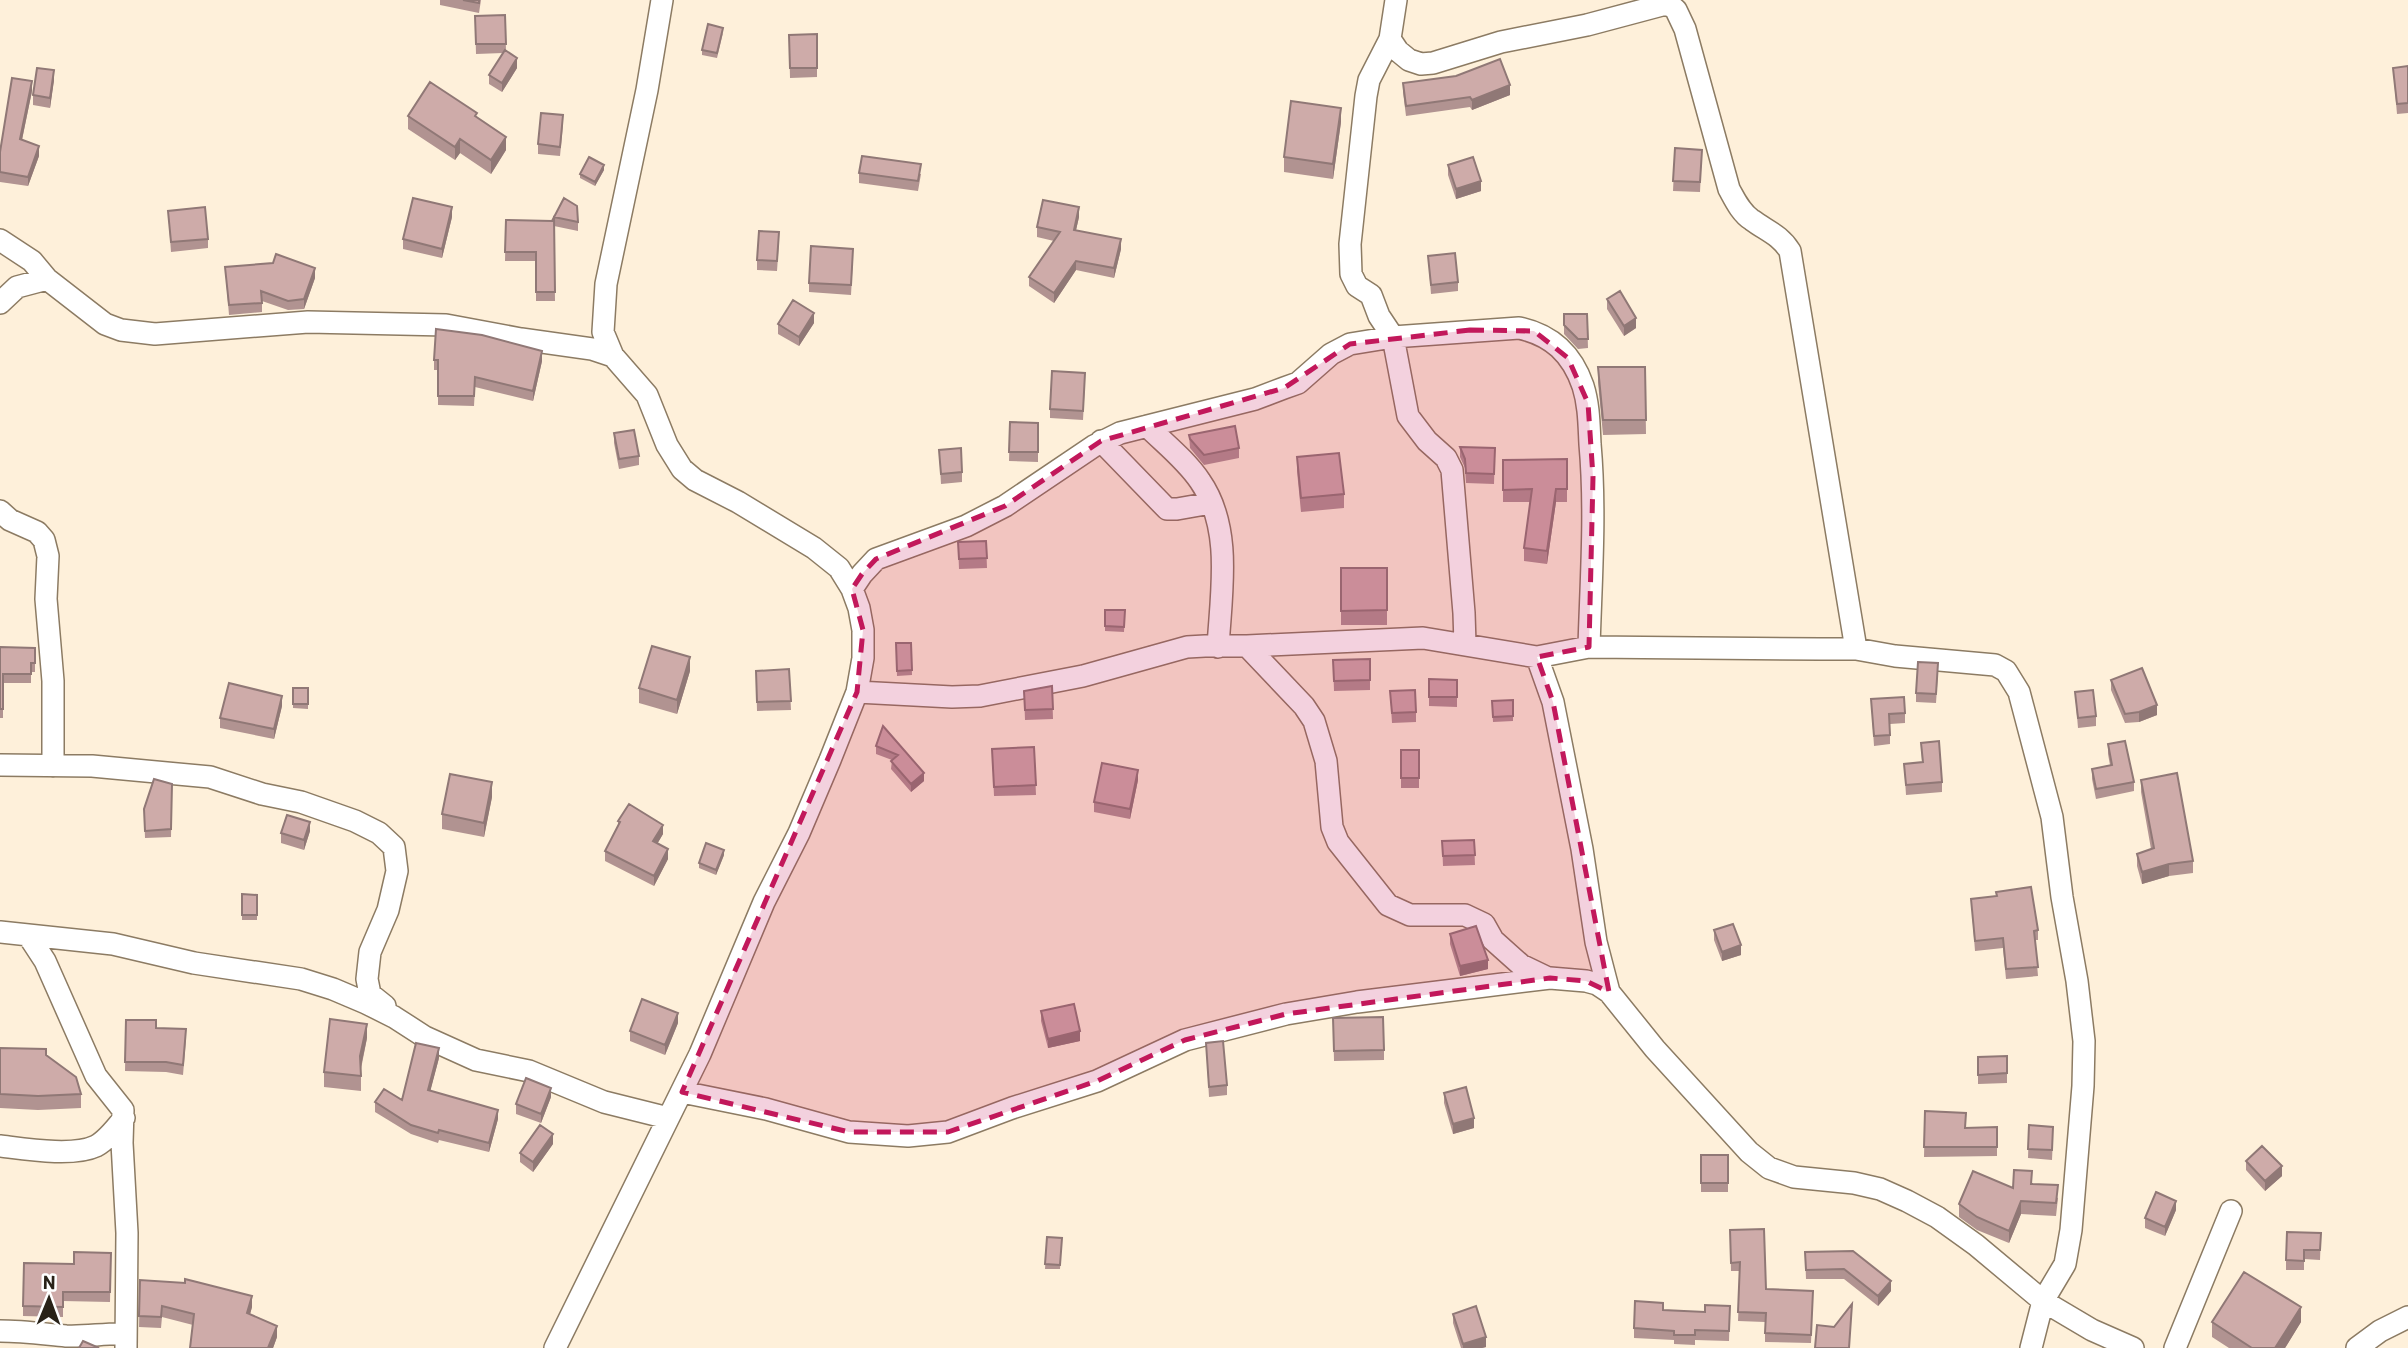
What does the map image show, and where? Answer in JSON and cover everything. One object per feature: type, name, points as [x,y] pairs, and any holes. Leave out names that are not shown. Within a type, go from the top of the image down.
[{"type":"street","points":[[555,1348],[682,1092],[764,902],[799,833],[857,692],[863,658],[863,630],[859,608],[852,589],[839,568],[814,548],[738,502],[695,480],[682,469],[667,445],[647,395],[613,356],[603,332],[604,298],[647,90],[662,0]]},
{"type":"street","points":[[1396,0],[1390,39],[1369,80],[1366,96],[1350,258],[1353,281],[1371,295],[1379,316],[1393,337],[1408,416],[1427,441],[1446,458],[1452,470],[1465,644]]},
{"type":"street","points":[[1390,39],[1398,51],[1409,60],[1421,64],[1433,63],[1500,42],[1587,25],[1662,5],[1674,5],[1694,59],[1729,189],[1746,214],[1784,240],[1790,251],[1856,649]]},
{"type":"street","points":[[0,240],[32,261],[47,279],[105,324],[121,330],[155,334],[308,322],[446,325],[592,349],[613,356]]},
{"type":"street","points":[[0,303],[17,287],[47,279]]},
{"type":"street","points":[[852,589],[862,573],[876,559],[966,526],[1005,506],[1101,441],[1120,433],[1255,399],[1297,383],[1340,348],[1350,344],[1393,337],[1519,328],[1534,331],[1554,341],[1569,358],[1582,383],[1588,403],[1593,478],[1589,647]]},
{"type":"street","points":[[1147,426],[1200,480],[1211,503],[1223,554],[1219,646]]},
{"type":"street","points":[[1101,441],[1167,509],[1211,503]]},
{"type":"street","points":[[0,512],[10,520],[37,532],[44,540],[48,556],[46,600],[53,681],[54,766]]},
{"type":"street","points":[[857,692],[980,696],[1083,676],[1187,647],[1423,638],[1537,657],[1589,647],[1856,649],[1895,656],[1995,665],[2006,671],[2019,692],[2052,817],[2084,1041],[2071,1230],[2064,1264],[2043,1301],[2031,1348]]},
{"type":"street","points":[[1247,646],[1304,706],[1314,721],[1325,761],[1332,827],[1338,842],[1388,905],[1410,915],[1465,915],[1484,924],[1493,940],[1521,965],[1550,978]]},
{"type":"street","points":[[1537,657],[1556,715],[1582,849],[1596,942],[1609,992]]},
{"type":"street","points":[[0,765],[92,766],[210,777],[301,803],[355,821],[379,833],[394,847],[397,871],[388,910],[370,952],[366,979],[370,994],[394,1017]]},
{"type":"street","points":[[0,932],[113,944],[194,962],[300,979],[333,989],[394,1017],[425,1037],[476,1060],[529,1071],[604,1102],[668,1118]]},
{"type":"street","points":[[0,1331],[67,1336],[104,1333],[126,1341],[127,1233],[123,1110],[96,1076],[45,961],[28,935]]},
{"type":"street","points":[[682,1092],[766,1109],[849,1132],[908,1136],[948,1132],[1097,1081],[1185,1040],[1286,1014],[1357,1002],[1550,978],[1586,981],[1609,992],[1655,1049],[1749,1152],[1769,1168],[1794,1177],[1854,1183],[1880,1189],[1907,1201],[1937,1217],[1976,1245],[2043,1301],[2092,1330],[2133,1348]]},
{"type":"street","points":[[0,1146],[73,1151],[94,1147],[115,1130],[124,1118]]},
{"type":"street","points":[[2175,1348],[2231,1211]]},
{"type":"street","points":[[2357,1348],[2380,1331],[2408,1317]]},
{"type":"highlighted area","points":[[1470,330],[1534,331],[1568,358],[1588,403],[1593,477],[1589,647],[1537,657],[1553,702],[1609,992],[1586,981],[1550,978],[1286,1014],[1185,1040],[1097,1081],[948,1132],[849,1132],[682,1092],[857,692],[863,630],[852,589],[876,559],[1005,506],[1101,441],[1284,388],[1350,344]]},
{"type":"building","points":[[505,15],[506,44],[476,44],[475,16]]},
{"type":"building","points":[[708,24],[723,28],[717,53],[702,50]]},
{"type":"building","points":[[817,34],[817,68],[790,68],[789,35]]},
{"type":"building","points":[[505,50],[517,58],[502,83],[489,75]]},
{"type":"building","points":[[1500,59],[1510,85],[1472,100],[1470,97],[1406,106],[1403,83],[1456,76]]},
{"type":"building","points":[[2408,66],[2408,103],[2397,104],[2393,68]]},
{"type":"building","points":[[37,68],[54,70],[50,98],[33,95]]},
{"type":"building","points":[[12,78],[32,81],[20,139],[39,146],[28,177],[0,172],[0,152]]},
{"type":"building","points":[[430,82],[477,113],[475,116],[506,137],[491,160],[460,139],[455,147],[408,116]]},
{"type":"building","points":[[1291,101],[1341,108],[1333,164],[1284,157]]},
{"type":"building","points":[[541,113],[563,115],[560,147],[538,144]]},
{"type":"building","points":[[1675,148],[1702,150],[1700,182],[1673,181]]},
{"type":"building","points":[[862,156],[921,164],[918,181],[859,173]]},
{"type":"building","points":[[589,157],[604,165],[595,182],[580,174]]},
{"type":"building","points":[[1473,157],[1481,181],[1456,189],[1448,165]]},
{"type":"building","points":[[413,198],[452,207],[442,249],[403,239]]},
{"type":"building","points":[[564,198],[577,206],[578,222],[554,217]]},
{"type":"building","points":[[1043,200],[1079,207],[1074,230],[1121,239],[1114,268],[1076,261],[1054,293],[1029,277],[1060,232],[1037,227]]},
{"type":"building","points":[[205,207],[208,239],[171,242],[168,211]]},
{"type":"building","points":[[554,217],[555,292],[536,292],[536,252],[505,252],[506,220],[552,221]]},
{"type":"building","points":[[759,231],[779,232],[777,261],[757,260]]},
{"type":"building","points":[[811,246],[853,249],[851,285],[809,283]]},
{"type":"building","points":[[1455,253],[1458,282],[1431,285],[1428,256]]},
{"type":"building","points":[[276,254],[315,268],[304,299],[288,301],[261,291],[262,303],[229,305],[225,267],[273,263]]},
{"type":"building","points":[[1620,291],[1636,318],[1624,326],[1607,299]]},
{"type":"building","points":[[793,300],[814,313],[799,337],[778,324]]},
{"type":"building","points":[[1564,314],[1587,314],[1588,339],[1578,339],[1564,325]]},
{"type":"building","points":[[436,329],[482,335],[542,351],[533,391],[475,377],[474,396],[438,396],[438,360],[434,360]]},
{"type":"building","points":[[1598,367],[1645,367],[1646,420],[1603,420]]},
{"type":"building","points":[[1052,371],[1085,373],[1083,411],[1050,409]]},
{"type":"building","points":[[1010,422],[1038,423],[1038,452],[1009,452]]},
{"type":"building","points":[[1235,426],[1239,448],[1204,455],[1189,435]]},
{"type":"building","points":[[634,430],[639,456],[619,459],[614,433]]},
{"type":"building","points":[[1460,447],[1495,448],[1494,474],[1466,473],[1465,459]]},
{"type":"building","points":[[961,448],[962,472],[941,474],[939,450]]},
{"type":"building","points":[[1339,453],[1344,494],[1301,498],[1297,457]]},
{"type":"building","points":[[1567,459],[1567,489],[1556,489],[1547,551],[1524,548],[1532,489],[1503,490],[1503,460]]},
{"type":"building","points":[[986,541],[987,558],[959,559],[958,542]]},
{"type":"building","points":[[1341,568],[1387,568],[1387,610],[1341,611]]},
{"type":"building","points":[[1105,610],[1125,610],[1124,627],[1105,626]]},
{"type":"building","points":[[896,643],[911,643],[912,670],[897,671]]},
{"type":"building","points":[[652,646],[690,657],[677,700],[639,688]]},
{"type":"building","points":[[0,647],[35,648],[35,663],[31,663],[31,674],[3,674],[3,709],[0,709]]},
{"type":"building","points":[[1370,659],[1370,680],[1334,681],[1333,660]]},
{"type":"building","points":[[1918,662],[1938,663],[1936,694],[1916,693]]},
{"type":"building","points":[[2142,668],[2157,705],[2125,714],[2111,680]]},
{"type":"building","points":[[789,669],[791,701],[757,702],[756,671]]},
{"type":"building","points":[[1429,679],[1457,680],[1457,697],[1429,697]]},
{"type":"building","points":[[229,683],[282,696],[274,729],[220,718]]},
{"type":"building","points":[[1052,686],[1053,709],[1025,710],[1024,691]]},
{"type":"building","points":[[293,688],[308,688],[308,704],[293,704]]},
{"type":"building","points":[[1415,690],[1416,712],[1392,713],[1390,691]]},
{"type":"building","points":[[2093,690],[2096,716],[2078,718],[2075,692]]},
{"type":"building","points":[[1904,697],[1905,713],[1889,714],[1890,735],[1874,736],[1871,699]]},
{"type":"building","points":[[1513,700],[1513,716],[1493,717],[1492,701]]},
{"type":"building","points":[[883,726],[924,773],[911,784],[891,761],[898,755],[876,746]]},
{"type":"building","points":[[1939,741],[1942,782],[1906,785],[1904,764],[1923,762],[1921,743]]},
{"type":"building","points":[[2125,741],[2134,782],[2096,789],[2092,769],[2112,765],[2108,744]]},
{"type":"building","points":[[1034,747],[1036,785],[994,787],[992,749]]},
{"type":"building","points":[[1401,750],[1419,750],[1419,778],[1401,778]]},
{"type":"building","points":[[1102,763],[1138,770],[1130,809],[1094,802]]},
{"type":"building","points":[[2177,773],[2193,861],[2169,864],[2142,872],[2137,854],[2154,848],[2141,780]]},
{"type":"building","points":[[450,774],[492,782],[484,823],[442,814]]},
{"type":"building","points":[[154,779],[172,784],[171,829],[145,831],[144,809]]},
{"type":"building","points":[[629,804],[663,825],[653,841],[668,849],[654,876],[605,851]]},
{"type":"building","points":[[287,815],[310,822],[304,840],[281,833]]},
{"type":"building","points":[[1474,840],[1475,855],[1443,856],[1442,841]]},
{"type":"building","points":[[706,843],[724,850],[716,870],[699,863]]},
{"type":"building","points":[[2031,887],[2038,930],[2034,931],[2038,967],[2006,969],[2003,938],[1975,941],[1971,899],[1997,896],[1996,892]]},
{"type":"building","points":[[242,894],[257,895],[257,915],[242,915]]},
{"type":"building","points":[[1733,924],[1741,945],[1722,952],[1714,930]]},
{"type":"building","points":[[1476,926],[1488,960],[1460,966],[1450,934]]},
{"type":"building","points":[[642,999],[678,1013],[665,1045],[630,1031]]},
{"type":"building","points":[[1074,1004],[1080,1031],[1048,1039],[1041,1011]]},
{"type":"building","points":[[1383,1017],[1384,1050],[1334,1051],[1333,1018]]},
{"type":"building","points":[[330,1019],[367,1024],[360,1056],[361,1076],[324,1072]]},
{"type":"building","points":[[126,1020],[156,1020],[156,1028],[186,1029],[183,1065],[166,1062],[125,1062]]},
{"type":"building","points":[[1223,1041],[1227,1085],[1209,1087],[1206,1043]]},
{"type":"building","points":[[416,1043],[439,1048],[428,1090],[498,1110],[489,1143],[411,1125],[375,1102],[384,1089],[402,1100]]},
{"type":"building","points":[[0,1048],[46,1049],[46,1055],[76,1077],[81,1094],[0,1094]]},
{"type":"building","points":[[2007,1056],[2007,1073],[1978,1075],[1978,1057]]},
{"type":"building","points":[[526,1078],[551,1088],[541,1114],[516,1104]]},
{"type":"building","points":[[1466,1087],[1474,1118],[1453,1124],[1444,1093]]},
{"type":"building","points":[[1925,1111],[1966,1113],[1965,1128],[1997,1127],[1997,1147],[1924,1147]]},
{"type":"building","points":[[540,1125],[553,1134],[533,1162],[520,1153]]},
{"type":"building","points":[[2029,1125],[2053,1127],[2052,1150],[2028,1149]]},
{"type":"building","points":[[2262,1146],[2282,1166],[2265,1181],[2246,1161]]},
{"type":"building","points":[[1701,1155],[1728,1155],[1728,1183],[1701,1183]]},
{"type":"building","points":[[2014,1170],[2032,1171],[2031,1184],[2058,1185],[2056,1203],[2021,1201],[2009,1231],[1977,1217],[1959,1204],[1973,1171],[2013,1188]]},
{"type":"building","points":[[2156,1192],[2176,1201],[2165,1227],[2145,1218]]},
{"type":"building","points":[[1764,1229],[1766,1289],[1813,1291],[1811,1335],[1765,1333],[1766,1313],[1738,1312],[1740,1262],[1731,1263],[1730,1230]]},
{"type":"building","points":[[2287,1232],[2321,1233],[2320,1250],[2304,1250],[2304,1261],[2286,1260]]},
{"type":"building","points":[[1047,1237],[1062,1238],[1060,1265],[1045,1264]]},
{"type":"building","points":[[1853,1251],[1891,1281],[1878,1296],[1844,1269],[1806,1270],[1805,1252]]},
{"type":"building","points":[[74,1252],[111,1253],[110,1292],[63,1292],[63,1307],[23,1306],[24,1263],[74,1264]]},
{"type":"building","points":[[2244,1272],[2301,1307],[2275,1348],[2252,1348],[2212,1322]]},
{"type":"building","points":[[185,1279],[252,1296],[247,1313],[277,1326],[268,1348],[190,1348],[194,1314],[162,1306],[161,1317],[139,1316],[140,1280],[185,1283]]},
{"type":"building","points":[[1635,1301],[1663,1303],[1663,1310],[1705,1312],[1705,1305],[1730,1306],[1729,1331],[1695,1330],[1695,1335],[1674,1335],[1674,1331],[1634,1328]]},
{"type":"building","points":[[1852,1304],[1849,1348],[1815,1348],[1817,1325],[1834,1327]]},
{"type":"building","points":[[1476,1306],[1486,1337],[1463,1344],[1453,1314]]},
{"type":"building","points":[[83,1341],[99,1348],[79,1348]]}]
